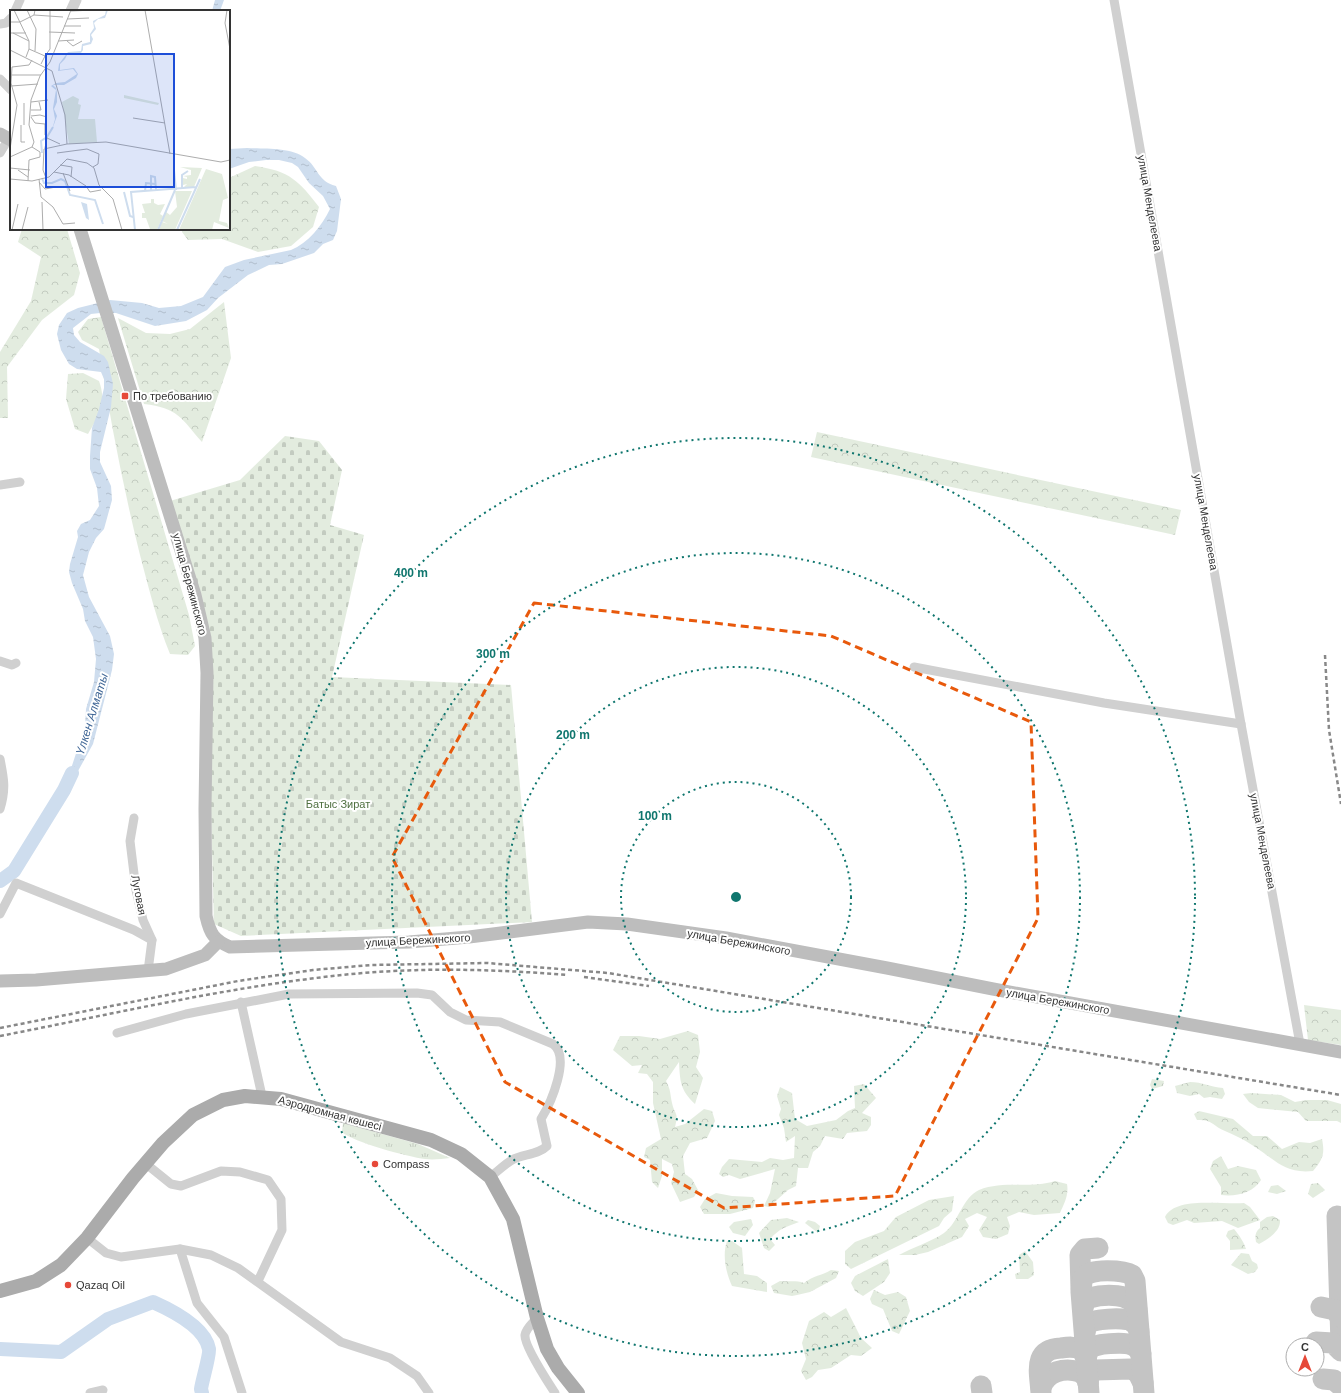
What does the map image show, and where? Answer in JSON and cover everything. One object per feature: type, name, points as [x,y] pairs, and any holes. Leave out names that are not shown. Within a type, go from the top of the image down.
[{"type":"main road","name":"улица Бережинского","points":[[80,230],[195,595],[205,638],[207,673],[205,809],[206,916],[210,932],[218,942],[230,947],[409,942],[469,937],[588,922],[627,924],[726,938],[993,989],[1341,1052]]},
{"type":"main road","points":[[0,981],[36,980],[166,969],[205,955],[218,942]]},
{"type":"main road","name":"Аэродромная көшесі","points":[[0,1291],[36,1281],[61,1265],[87,1238],[146,1163],[178,1127],[198,1112],[223,1100],[245,1096],[262,1096],[281,1099],[431,1140],[461,1154],[490,1177],[513,1219],[537,1318],[547,1349],[558,1368],[578,1393]]},
{"type":"street","points":[[15,10],[20,0]]},
{"type":"street","points":[[71,10],[76,0]]},
{"type":"street","name":"улица Менделеева","points":[[1114,0],[1241,724],[1300,1044]]},
{"type":"street","points":[[0,24],[6,24],[10,19]]},
{"type":"street","points":[[0,78],[10,89]]},
{"type":"street","points":[[0,153],[8,137]]},
{"type":"street","points":[[0,485],[20,482]]},
{"type":"street","points":[[0,661],[12,665],[16,663]]},
{"type":"street","points":[[914,666],[1104,703],[1241,724]]},
{"type":"street","points":[[0,759],[5,782],[5,794],[0,809]]},
{"type":"street","name":"Луговая","points":[[134,818],[130,841],[136,890],[143,920],[152,940]]},
{"type":"street","points":[[0,914],[16,883],[134,930],[152,940],[148,971]]},
{"type":"street","points":[[117,1033],[186,1014],[241,1002],[289,994],[432,995],[450,1012],[466,1020],[500,1022],[553,1044],[559,1048],[561,1056],[560,1068],[549,1106],[541,1119],[547,1146],[542,1151],[512,1160],[490,1177]]},
{"type":"street","points":[[241,1002],[262,1096]]},
{"type":"street","points":[[146,1163],[172,1184],[181,1186],[221,1171],[240,1172],[268,1180],[281,1199],[282,1230],[258,1281]]},
{"type":"street","points":[[87,1238],[106,1253],[121,1257],[180,1249],[211,1255],[238,1268],[258,1281],[341,1342],[390,1358],[417,1376],[429,1393]]},
{"type":"street","points":[[180,1249],[197,1303],[224,1337],[242,1393]]},
{"type":"street","points":[[537,1318],[528,1328],[525,1335],[527,1345],[555,1393]]},
{"type":"street","points":[[90,1393],[103,1390]]},
{"type":"highlighted area","points":[[534,603],[831,636],[1031,722],[1038,918],[895,1196],[724,1208],[505,1082],[392,857]]},
{"type":"green space","points":[[255,166],[285,174],[299,184],[319,207],[313,227],[291,246],[258,252],[222,239],[188,240],[182,230],[230,230],[230,178]]},
{"type":"green space","points":[[22,230],[67,230],[80,273],[74,295],[42,320],[7,367],[8,418],[0,418],[0,352],[31,301],[41,257],[18,242]]},
{"type":"green space","points":[[224,302],[231,358],[202,442],[183,420],[172,411],[144,404],[118,318],[146,333],[170,334],[190,329]]},
{"type":"green space","points":[[101,317],[189,615],[195,646],[188,655],[170,654],[161,630],[140,555],[122,478],[99,349],[82,340],[78,332],[88,319]]},
{"type":"green space","points":[[83,373],[99,381],[102,396],[101,409],[88,434],[75,429],[66,399],[68,374]]},
{"type":"green space","points":[[817,432],[1181,510],[1175,535],[811,457]]},
{"type":"green space","name":"Батыс Зират","points":[[285,436],[319,441],[342,470],[330,525],[364,535],[332,677],[511,685],[532,922],[241,936],[214,924],[206,621],[170,501],[240,480]]},
{"type":"green space","points":[[1304,1005],[1341,1010],[1341,1045],[1308,1040]]},
{"type":"green space","points":[[688,1031],[698,1035],[700,1052],[696,1067],[703,1078],[695,1104],[686,1094],[682,1085],[679,1062],[666,1081],[677,1116],[675,1127],[685,1124],[704,1109],[712,1111],[715,1121],[707,1138],[690,1143],[683,1156],[685,1174],[692,1179],[698,1190],[694,1197],[680,1202],[671,1183],[674,1172],[672,1164],[662,1159],[662,1176],[658,1188],[652,1182],[650,1160],[644,1157],[646,1148],[661,1139],[653,1103],[653,1082],[647,1074],[638,1073],[642,1065],[632,1066],[613,1050],[620,1036],[639,1036],[660,1039]]},
{"type":"green space","points":[[1152,1079],[1164,1081],[1163,1086],[1152,1089],[1150,1085]]},
{"type":"green space","points":[[1190,1082],[1223,1088],[1225,1094],[1222,1099],[1210,1097],[1204,1098],[1199,1094],[1190,1096],[1177,1093],[1175,1086]]},
{"type":"green space","points":[[864,1084],[876,1098],[862,1113],[871,1117],[871,1125],[867,1131],[847,1133],[843,1139],[825,1136],[820,1146],[813,1152],[808,1168],[798,1168],[796,1186],[788,1190],[769,1207],[764,1206],[770,1193],[775,1169],[740,1179],[729,1175],[723,1177],[719,1174],[722,1167],[729,1159],[762,1162],[770,1158],[783,1160],[794,1158],[795,1136],[786,1142],[784,1128],[779,1115],[781,1109],[777,1096],[780,1087],[792,1093],[795,1119],[807,1126],[836,1120],[848,1111],[855,1108],[854,1086]]},
{"type":"green space","points":[[1251,1093],[1281,1095],[1295,1102],[1306,1100],[1327,1100],[1341,1104],[1341,1123],[1337,1121],[1306,1121],[1298,1112],[1258,1108],[1249,1102],[1243,1094]]},
{"type":"green space","points":[[1199,1111],[1233,1119],[1253,1136],[1267,1136],[1282,1149],[1299,1142],[1310,1143],[1322,1139],[1322,1156],[1313,1171],[1287,1168],[1242,1139],[1209,1122],[1197,1120],[1194,1114]]},
{"type":"green space","points":[[343,1123],[418,1144],[450,1158],[417,1158],[369,1144],[348,1136],[342,1132]]},
{"type":"green space","points":[[1221,1156],[1228,1169],[1238,1166],[1256,1170],[1261,1180],[1253,1188],[1244,1193],[1238,1195],[1221,1195],[1221,1187],[1210,1169],[1213,1161]]},
{"type":"green space","points":[[1055,1181],[1067,1184],[1067,1196],[1060,1213],[1034,1215],[1019,1212],[1007,1217],[1010,1226],[1008,1234],[996,1239],[983,1237],[979,1230],[987,1217],[977,1213],[965,1219],[969,1226],[962,1237],[928,1252],[915,1255],[899,1255],[944,1233],[953,1223],[968,1199],[979,1190],[988,1187],[1036,1184]]},
{"type":"green space","points":[[1318,1183],[1325,1190],[1313,1198],[1308,1194],[1311,1184]]},
{"type":"green space","points":[[1278,1185],[1286,1191],[1277,1194],[1268,1192],[1271,1186]]},
{"type":"green space","points":[[716,1193],[732,1196],[753,1197],[755,1201],[753,1208],[730,1214],[704,1214],[700,1207],[705,1199]]},
{"type":"green space","points":[[954,1196],[952,1211],[944,1218],[939,1226],[851,1269],[845,1264],[845,1251],[855,1242],[884,1231],[896,1217],[929,1200]]},
{"type":"green space","points":[[1244,1203],[1250,1207],[1260,1220],[1238,1228],[1222,1221],[1194,1223],[1187,1220],[1173,1225],[1168,1223],[1165,1217],[1170,1210],[1189,1204]]},
{"type":"green space","points":[[1273,1216],[1280,1220],[1278,1228],[1270,1237],[1259,1244],[1256,1242],[1256,1233],[1260,1228],[1260,1222],[1267,1217]]},
{"type":"green space","points":[[787,1218],[799,1222],[777,1232],[770,1239],[775,1245],[769,1251],[764,1248],[759,1233],[771,1220]]},
{"type":"green space","points":[[751,1219],[753,1225],[745,1236],[733,1233],[729,1227],[734,1222]]},
{"type":"green space","points":[[808,1220],[815,1222],[820,1226],[818,1233],[805,1223]]},
{"type":"green space","points":[[1234,1229],[1246,1249],[1230,1250],[1230,1241],[1226,1236],[1228,1231]]},
{"type":"green space","points":[[727,1241],[732,1241],[742,1248],[744,1274],[757,1276],[767,1283],[767,1292],[732,1286],[725,1264]]},
{"type":"green space","points":[[1025,1251],[1033,1262],[1034,1275],[1028,1279],[1016,1279],[1015,1274],[1020,1272],[1019,1255]]},
{"type":"green space","points":[[1241,1253],[1249,1254],[1252,1261],[1257,1264],[1258,1268],[1255,1272],[1248,1274],[1231,1265]]},
{"type":"green space","points":[[888,1259],[890,1273],[884,1282],[863,1296],[855,1291],[851,1283],[855,1276]]},
{"type":"green space","points":[[831,1270],[839,1271],[836,1278],[810,1292],[792,1296],[774,1293],[771,1286],[780,1281],[795,1281],[804,1283],[811,1278]]},
{"type":"green space","points":[[874,1290],[885,1295],[898,1292],[906,1297],[910,1311],[899,1334],[892,1331],[883,1309],[872,1304],[870,1299]]},
{"type":"green space","points":[[846,1308],[861,1338],[872,1348],[861,1356],[851,1355],[831,1368],[818,1370],[812,1377],[806,1380],[801,1371],[806,1359],[802,1343],[809,1321],[824,1312],[831,1317]]},
{"type":"water","points":[[215,0],[224,0],[220,10],[212,10]]},
{"type":"water","points":[[230,149],[277,149],[299,154],[305,158],[325,181],[336,186],[341,199],[337,231],[333,240],[323,244],[314,253],[282,264],[269,265],[248,275],[218,298],[207,310],[186,321],[155,326],[116,313],[100,313],[91,314],[73,328],[74,335],[80,342],[104,356],[108,362],[113,384],[111,407],[100,452],[100,462],[111,486],[112,500],[104,529],[96,538],[89,552],[83,575],[89,597],[110,636],[114,654],[112,670],[93,744],[78,771],[64,790],[85,726],[86,709],[94,682],[96,659],[93,637],[85,621],[83,609],[69,572],[78,537],[77,531],[81,524],[90,520],[99,506],[97,488],[90,469],[90,456],[92,428],[99,409],[104,388],[104,379],[101,372],[77,369],[69,364],[61,350],[57,334],[59,325],[67,313],[78,308],[110,300],[142,303],[159,308],[181,306],[203,297],[225,267],[244,260],[291,250],[303,243],[319,228],[330,209],[323,196],[309,183],[298,167],[292,163],[279,160],[266,160],[249,162],[230,169]]},
{"type":"waterway","name":"Үлкен Алматы","points":[[0,881],[14,871],[64,790],[72,773]]},
{"type":"waterway","name":"Үлкен Алматы","points":[[0,1349],[61,1352],[108,1319],[153,1302],[186,1320],[201,1334],[206,1341],[209,1352],[201,1389],[202,1393]]},
{"type":"taxiway","points":[[1337,1216],[1341,1344]]},
{"type":"taxiway","points":[[1081,1289],[1080,1255],[1085,1249],[1098,1248]]},
{"type":"taxiway","points":[[1089,1393],[1081,1292],[1083,1278],[1087,1274],[1100,1271],[1128,1273],[1132,1275],[1135,1281],[1144,1393]]},
{"type":"taxiway","points":[[1083,1308],[1085,1301],[1089,1298],[1110,1295],[1124,1297],[1130,1300],[1137,1310]]},
{"type":"taxiway","points":[[1321,1307],[1335,1310],[1340,1317]]},
{"type":"taxiway","points":[[1085,1333],[1087,1324],[1090,1322],[1108,1319],[1122,1319],[1131,1321],[1136,1325],[1139,1331]]},
{"type":"taxiway","points":[[1325,1343],[1333,1343],[1341,1351]]},
{"type":"taxiway","points":[[1086,1358],[1089,1349],[1092,1347],[1110,1344],[1132,1345],[1138,1349],[1141,1354]]},
{"type":"taxiway","points":[[1041,1393],[1039,1370],[1042,1357],[1046,1353],[1052,1349],[1074,1347],[1082,1350],[1086,1358]]},
{"type":"taxiway","points":[[1088,1383],[1089,1376],[1095,1370],[1131,1369],[1138,1373],[1143,1383]]},
{"type":"taxiway","points":[[1041,1388],[1043,1382],[1047,1378],[1062,1370],[1080,1372],[1086,1377],[1088,1383]]},
{"type":"taxiway","points":[[1323,1379],[1334,1380],[1341,1386]]},
{"type":"taxiway","points":[[981,1386],[982,1393]]},
{"type":"railway","points":[[1325,655],[1329,730],[1341,804]]},
{"type":"railway","points":[[0,1028],[238,981],[313,970],[371,965],[487,963],[608,973],[1341,1095]]},
{"type":"railway","points":[[0,1036],[256,986],[342,975],[370,972],[426,970],[511,971],[568,975]]},
{"type":"railway","points":[[584,977],[649,986]]},
{"type":"place","name":"По требованию","points":[[125,396]]},
{"type":"place","name":"Compass","points":[[375,1164]]},
{"type":"place","name":"Qazaq Oil","points":[[68,1285]]}]
